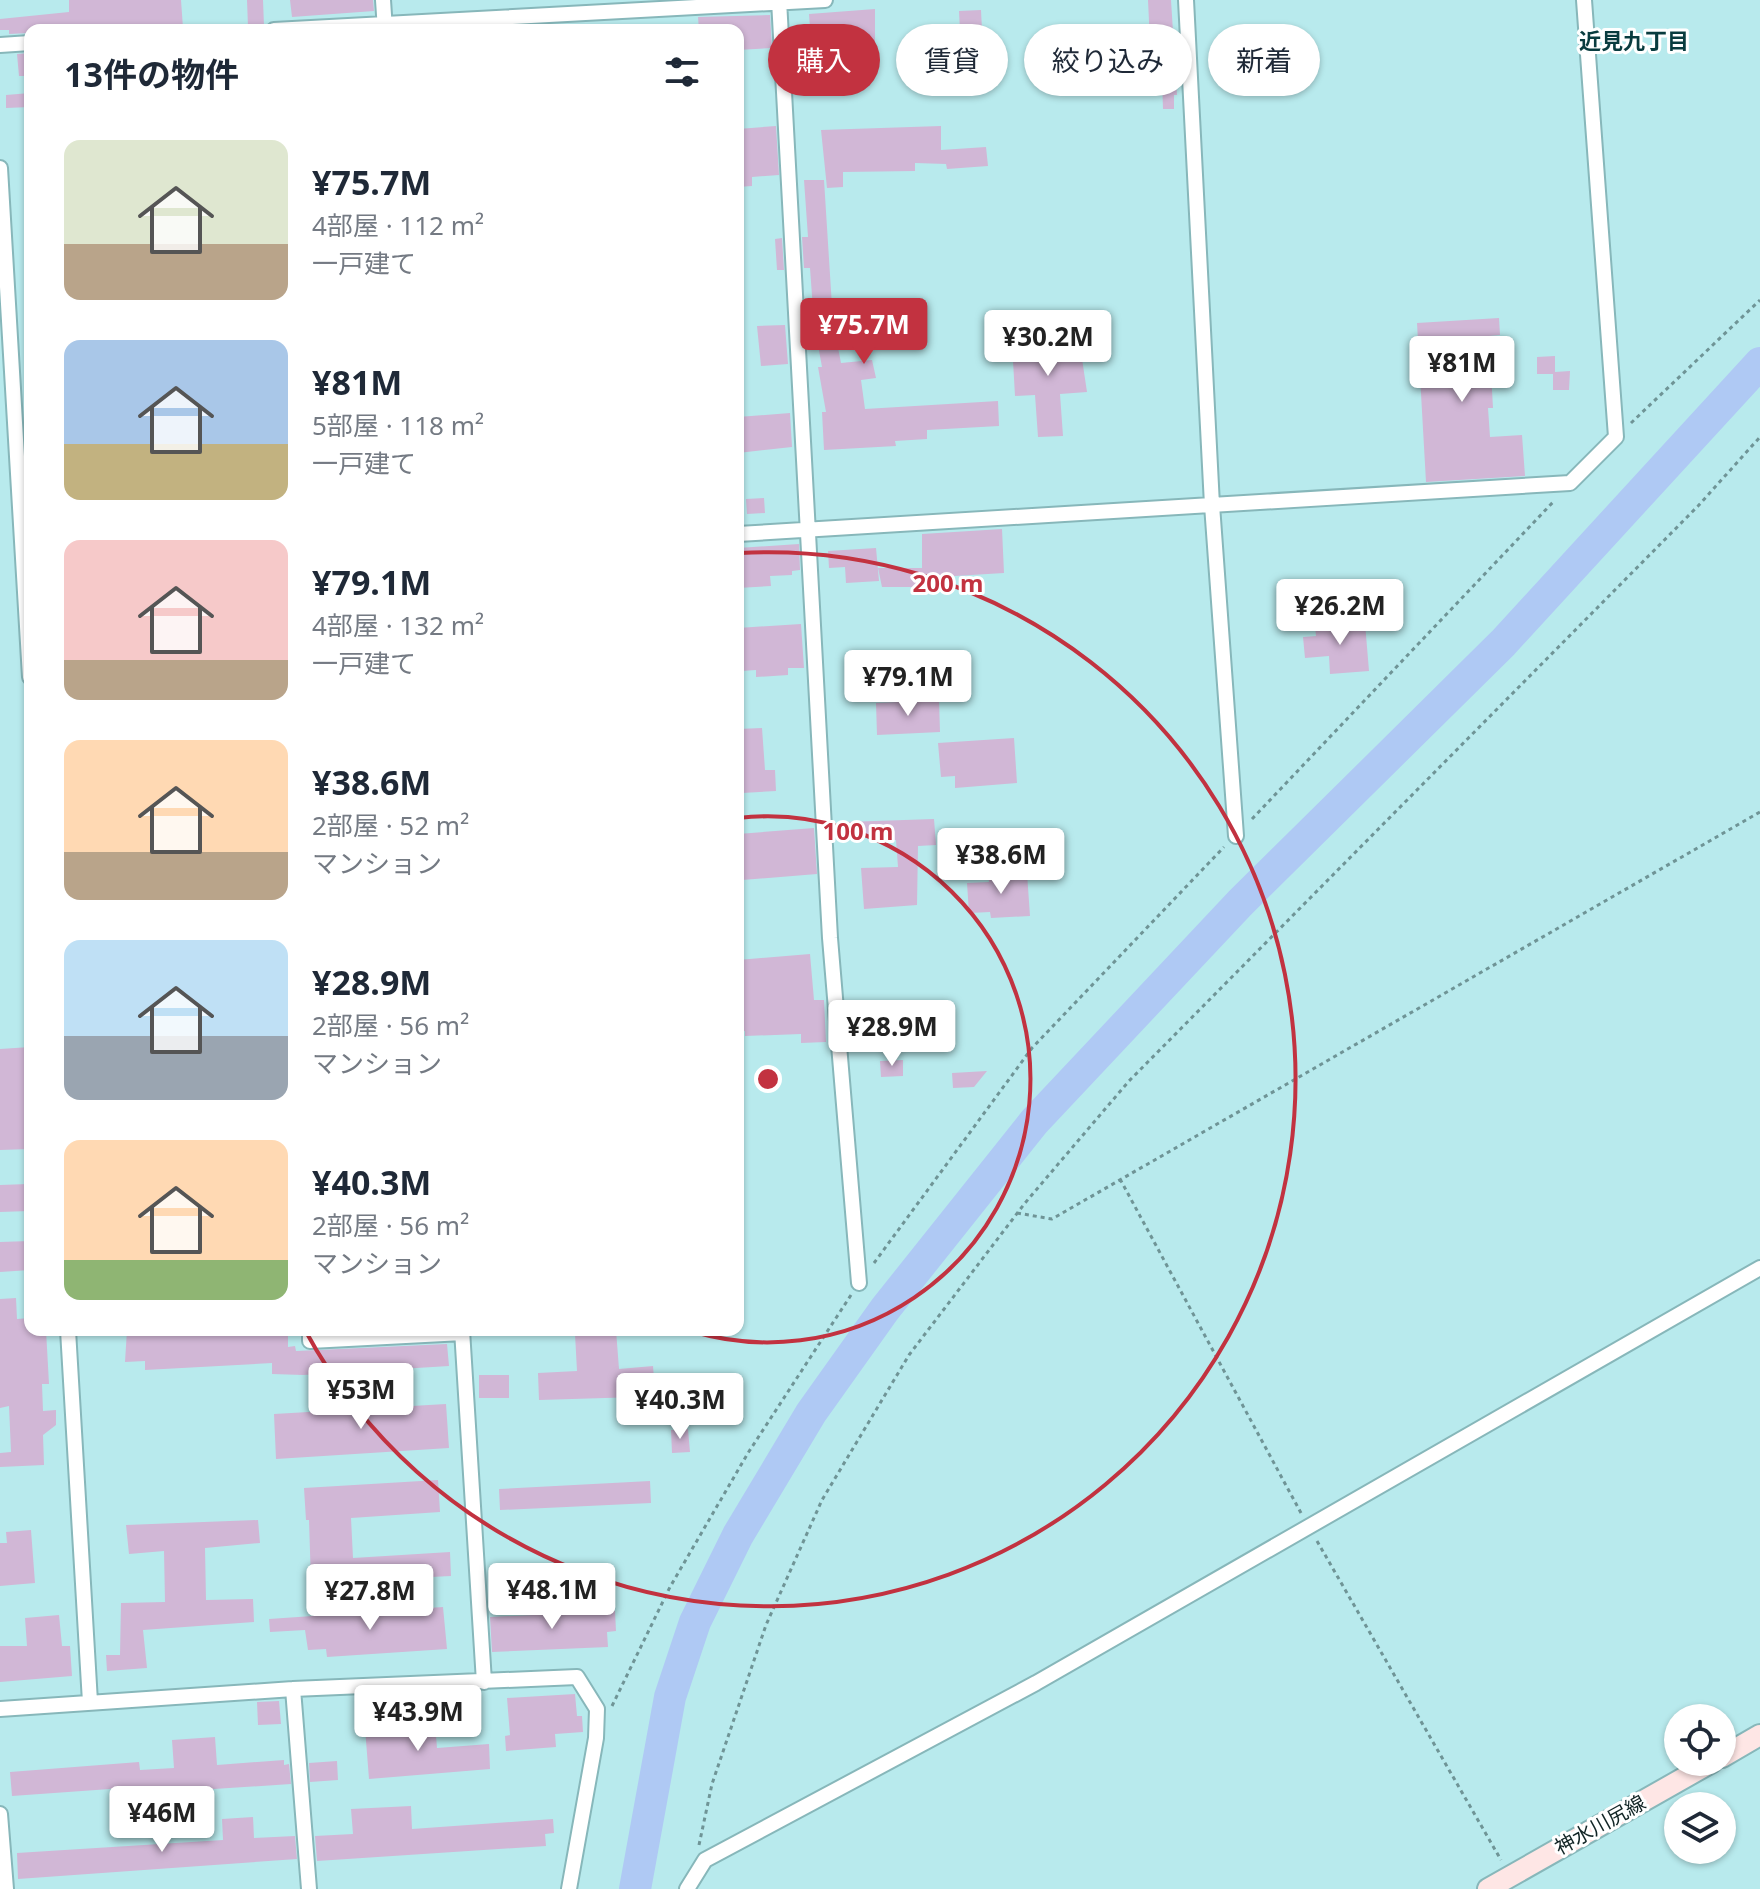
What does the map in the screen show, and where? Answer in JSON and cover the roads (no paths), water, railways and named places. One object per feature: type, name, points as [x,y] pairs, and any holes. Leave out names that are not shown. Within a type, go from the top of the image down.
[{"type":"main road","points":[[1736,1749],[1760,1735]]},
{"type":"main road","name":"神水川尻線","points":[[1488,1889],[1687,1776]]},
{"type":"street","points":[[383,0],[385,24]]},
{"type":"street","points":[[430,24],[825,0]]},
{"type":"street","points":[[1186,0],[1212,505],[1236,836]]},
{"type":"street","points":[[744,534],[1570,483],[1616,437],[1584,0]]},
{"type":"street","points":[[779,1],[830,938],[859,1283]]},
{"type":"street","points":[[0,45],[24,43]]},
{"type":"street","points":[[0,168],[2,247],[24,537]]},
{"type":"street","points":[[687,1889],[705,1860],[1036,1683],[1760,1268]]},
{"type":"street","points":[[68,1336],[90,1702]]},
{"type":"street","points":[[310,1336],[310,1341],[394,1336]]},
{"type":"street","points":[[462,1336],[484,1682]]},
{"type":"street","points":[[0,1709],[293,1689],[577,1677],[597,1709],[596,1738],[569,1889]]},
{"type":"street","points":[[293,1689],[309,1889]]},
{"type":"street","points":[[0,1814],[6,1889]]},
{"type":"waterway","points":[[635,1889],[670,1697],[695,1622],[738,1535],[811,1413],[885,1309],[1034,1122],[1240,903],[1503,643],[1760,363]]},
{"type":"district","name":"近見九丁目","points":[[1634,41]]}]
